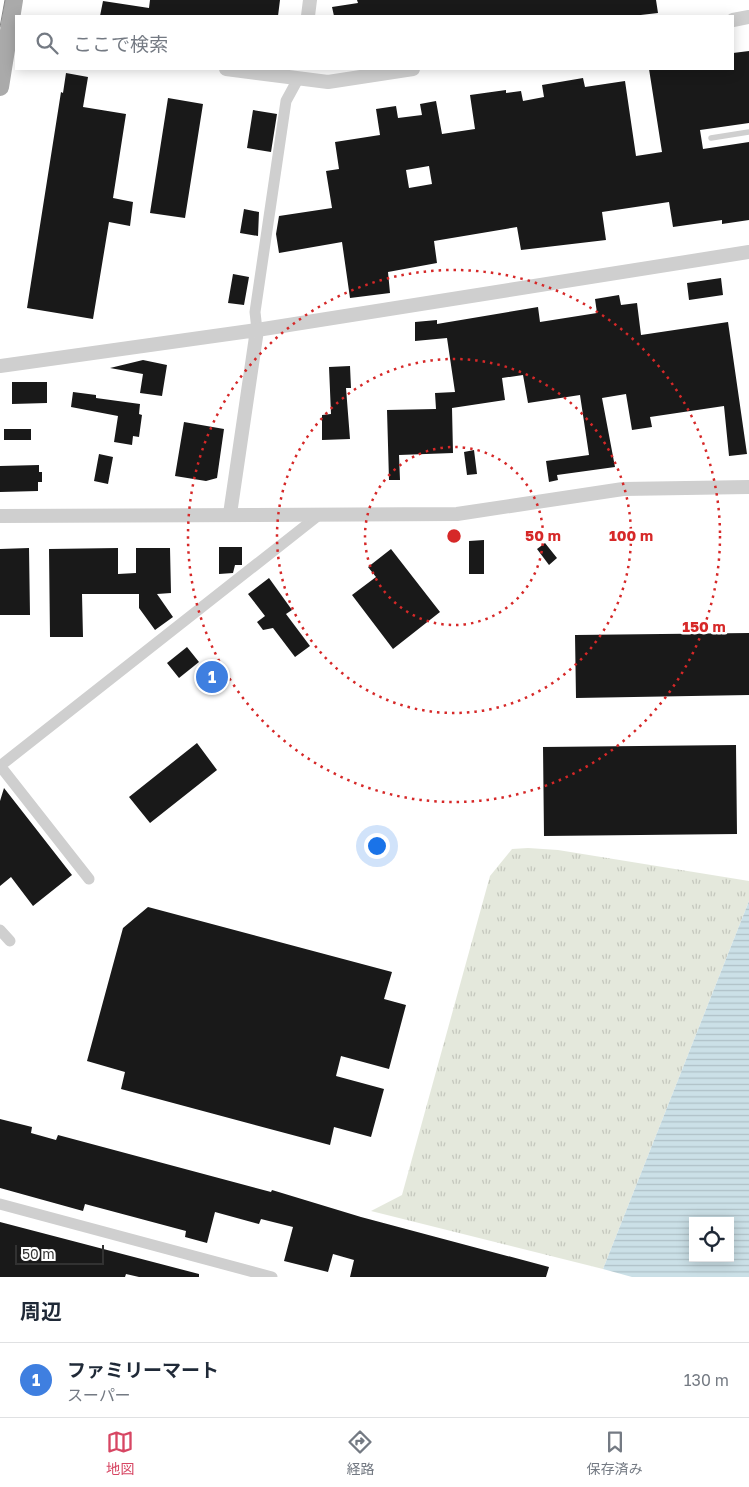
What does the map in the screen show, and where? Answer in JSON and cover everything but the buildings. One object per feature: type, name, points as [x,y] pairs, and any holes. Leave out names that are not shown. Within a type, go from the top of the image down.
[{"type":"main road","points":[[0,87],[14,0]]},
{"type":"street","points":[[308,15],[310,0]]},
{"type":"street","points":[[734,20],[749,18]]},
{"type":"street","points":[[241,70],[299,74],[328,82],[406,70]]},
{"type":"street","points":[[230,514],[257,330],[255,312],[286,101],[299,74]]},
{"type":"street","points":[[0,366],[257,330],[749,252]]},
{"type":"street","points":[[0,516],[456,514],[623,489],[749,487]]},
{"type":"street","points":[[89,879],[0,766],[319,515]]},
{"type":"street","points":[[0,930],[10,941]]},
{"type":"street","points":[[0,1204],[272,1277]]},
{"type":"lane","points":[[711,138],[749,132]]},
{"type":"green space","points":[[512,849],[558,850],[749,881],[749,901],[603,1269],[371,1211],[402,1195],[490,876]]},
{"type":"water","points":[[749,901],[749,1277],[632,1277],[603,1269]]},
{"type":"tram line","points":[[0,27],[5,0]]},
{"type":"place","name":"ファミリーマート","points":[[212,677]]}]
